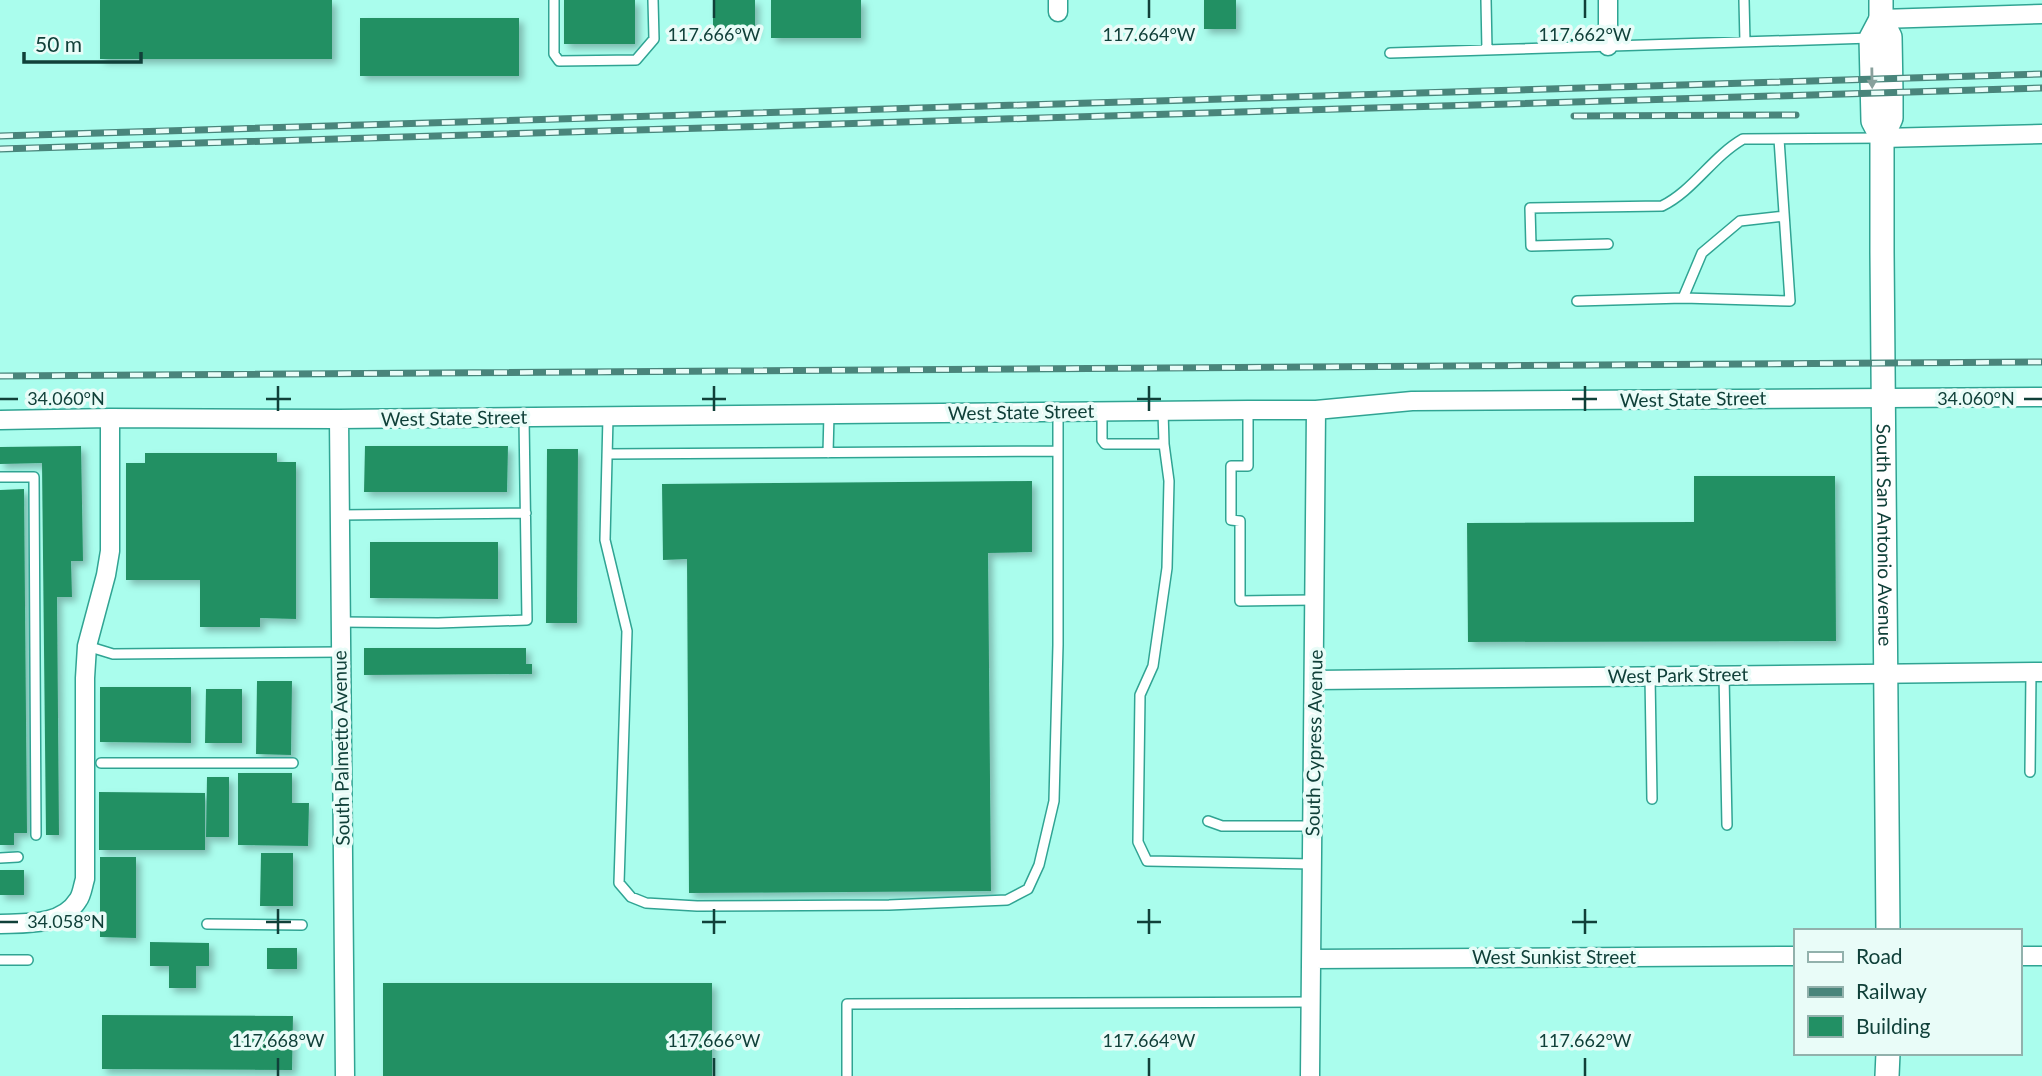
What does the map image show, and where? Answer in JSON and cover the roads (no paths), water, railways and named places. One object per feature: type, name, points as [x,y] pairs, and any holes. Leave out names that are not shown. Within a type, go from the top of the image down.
[{"type":"street","points":[[1608,0],[1608,46]]},
{"type":"street","points":[[1881,23],[2042,14]]},
{"type":"street","name":"South San Antonio Avenue","points":[[1881,23],[1891,118],[1882,138],[1888,929]]},
{"type":"street","points":[[1882,138],[2042,134]]},
{"type":"street","name":"West State Street","points":[[0,420],[1316,410],[1412,401],[2042,397]]},
{"type":"street","name":"South Cypress Avenue","points":[[1310,1076],[1316,410]]},
{"type":"street","points":[[0,924],[34,923],[57,918],[79,900],[85,879],[85,678],[87,646],[110,551],[110,418]]},
{"type":"street","name":"South Palmetto Avenue","points":[[339,419],[345,1076]]},
{"type":"street","name":"West Park Street","points":[[1315,680],[2037,672]]},
{"type":"street","name":"West Sunkist Street","points":[[1312,959],[1794,956]]},
{"type":"street","points":[[2021,956],[2042,956]]},
{"type":"street","points":[[1887,1076],[1888,1055]]},
{"type":"lane","points":[[554,0],[554,54],[559,61],[636,60],[653,39],[653,0]]},
{"type":"lane","points":[[1486,0],[1487,50]]},
{"type":"lane","points":[[1744,0],[1745,42]]},
{"type":"lane","points":[[1390,53],[1745,42],[1881,23]]},
{"type":"lane","points":[[1608,244],[1531,246],[1530,208],[1662,206],[1675,200],[1726,149],[1744,139],[1882,138]]},
{"type":"lane","points":[[1577,301],[1683,298],[1790,301],[1779,139]]},
{"type":"lane","points":[[1683,298],[1702,253],[1740,221],[1784,216]]},
{"type":"lane","points":[[1248,410],[1248,466],[1231,466],[1231,520],[1240,521],[1240,601],[1315,600]]},
{"type":"lane","points":[[1163,411],[1169,481],[1167,568],[1153,666],[1140,695],[1138,842],[1147,861],[1313,864]]},
{"type":"lane","points":[[608,417],[605,540],[627,631],[619,883],[631,897],[646,903],[697,906],[875,905],[1007,900],[1028,889],[1039,865],[1054,801],[1058,412]]},
{"type":"lane","points":[[1102,412],[1102,440],[1105,444],[1164,443]]},
{"type":"lane","points":[[828,453],[830,415]]},
{"type":"lane","points":[[340,622],[527,620],[524,418]]},
{"type":"lane","points":[[607,454],[1058,451]]},
{"type":"lane","points":[[0,477],[34,477],[36,835]]},
{"type":"lane","points":[[339,515],[526,513]]},
{"type":"lane","points":[[87,646],[113,654],[341,652]]},
{"type":"lane","points":[[2029,772],[2037,672]]},
{"type":"lane","points":[[1724,675],[1727,825]]},
{"type":"lane","points":[[1650,676],[1652,799]]},
{"type":"lane","points":[[101,763],[293,763]]},
{"type":"lane","points":[[1208,821],[1222,826],[1313,826]]},
{"type":"lane","points":[[0,858],[18,857]]},
{"type":"lane","points":[[208,924],[302,925]]},
{"type":"lane","points":[[0,960],[28,960]]},
{"type":"lane","points":[[847,1076],[847,1004],[1311,1002]]},
{"type":"railway","points":[[0,136],[2042,74]]},
{"type":"railway","points":[[0,149],[2042,88]]},
{"type":"railway","points":[[1574,116],[1796,115]]},
{"type":"railway","points":[[0,376],[2042,362]]}]
